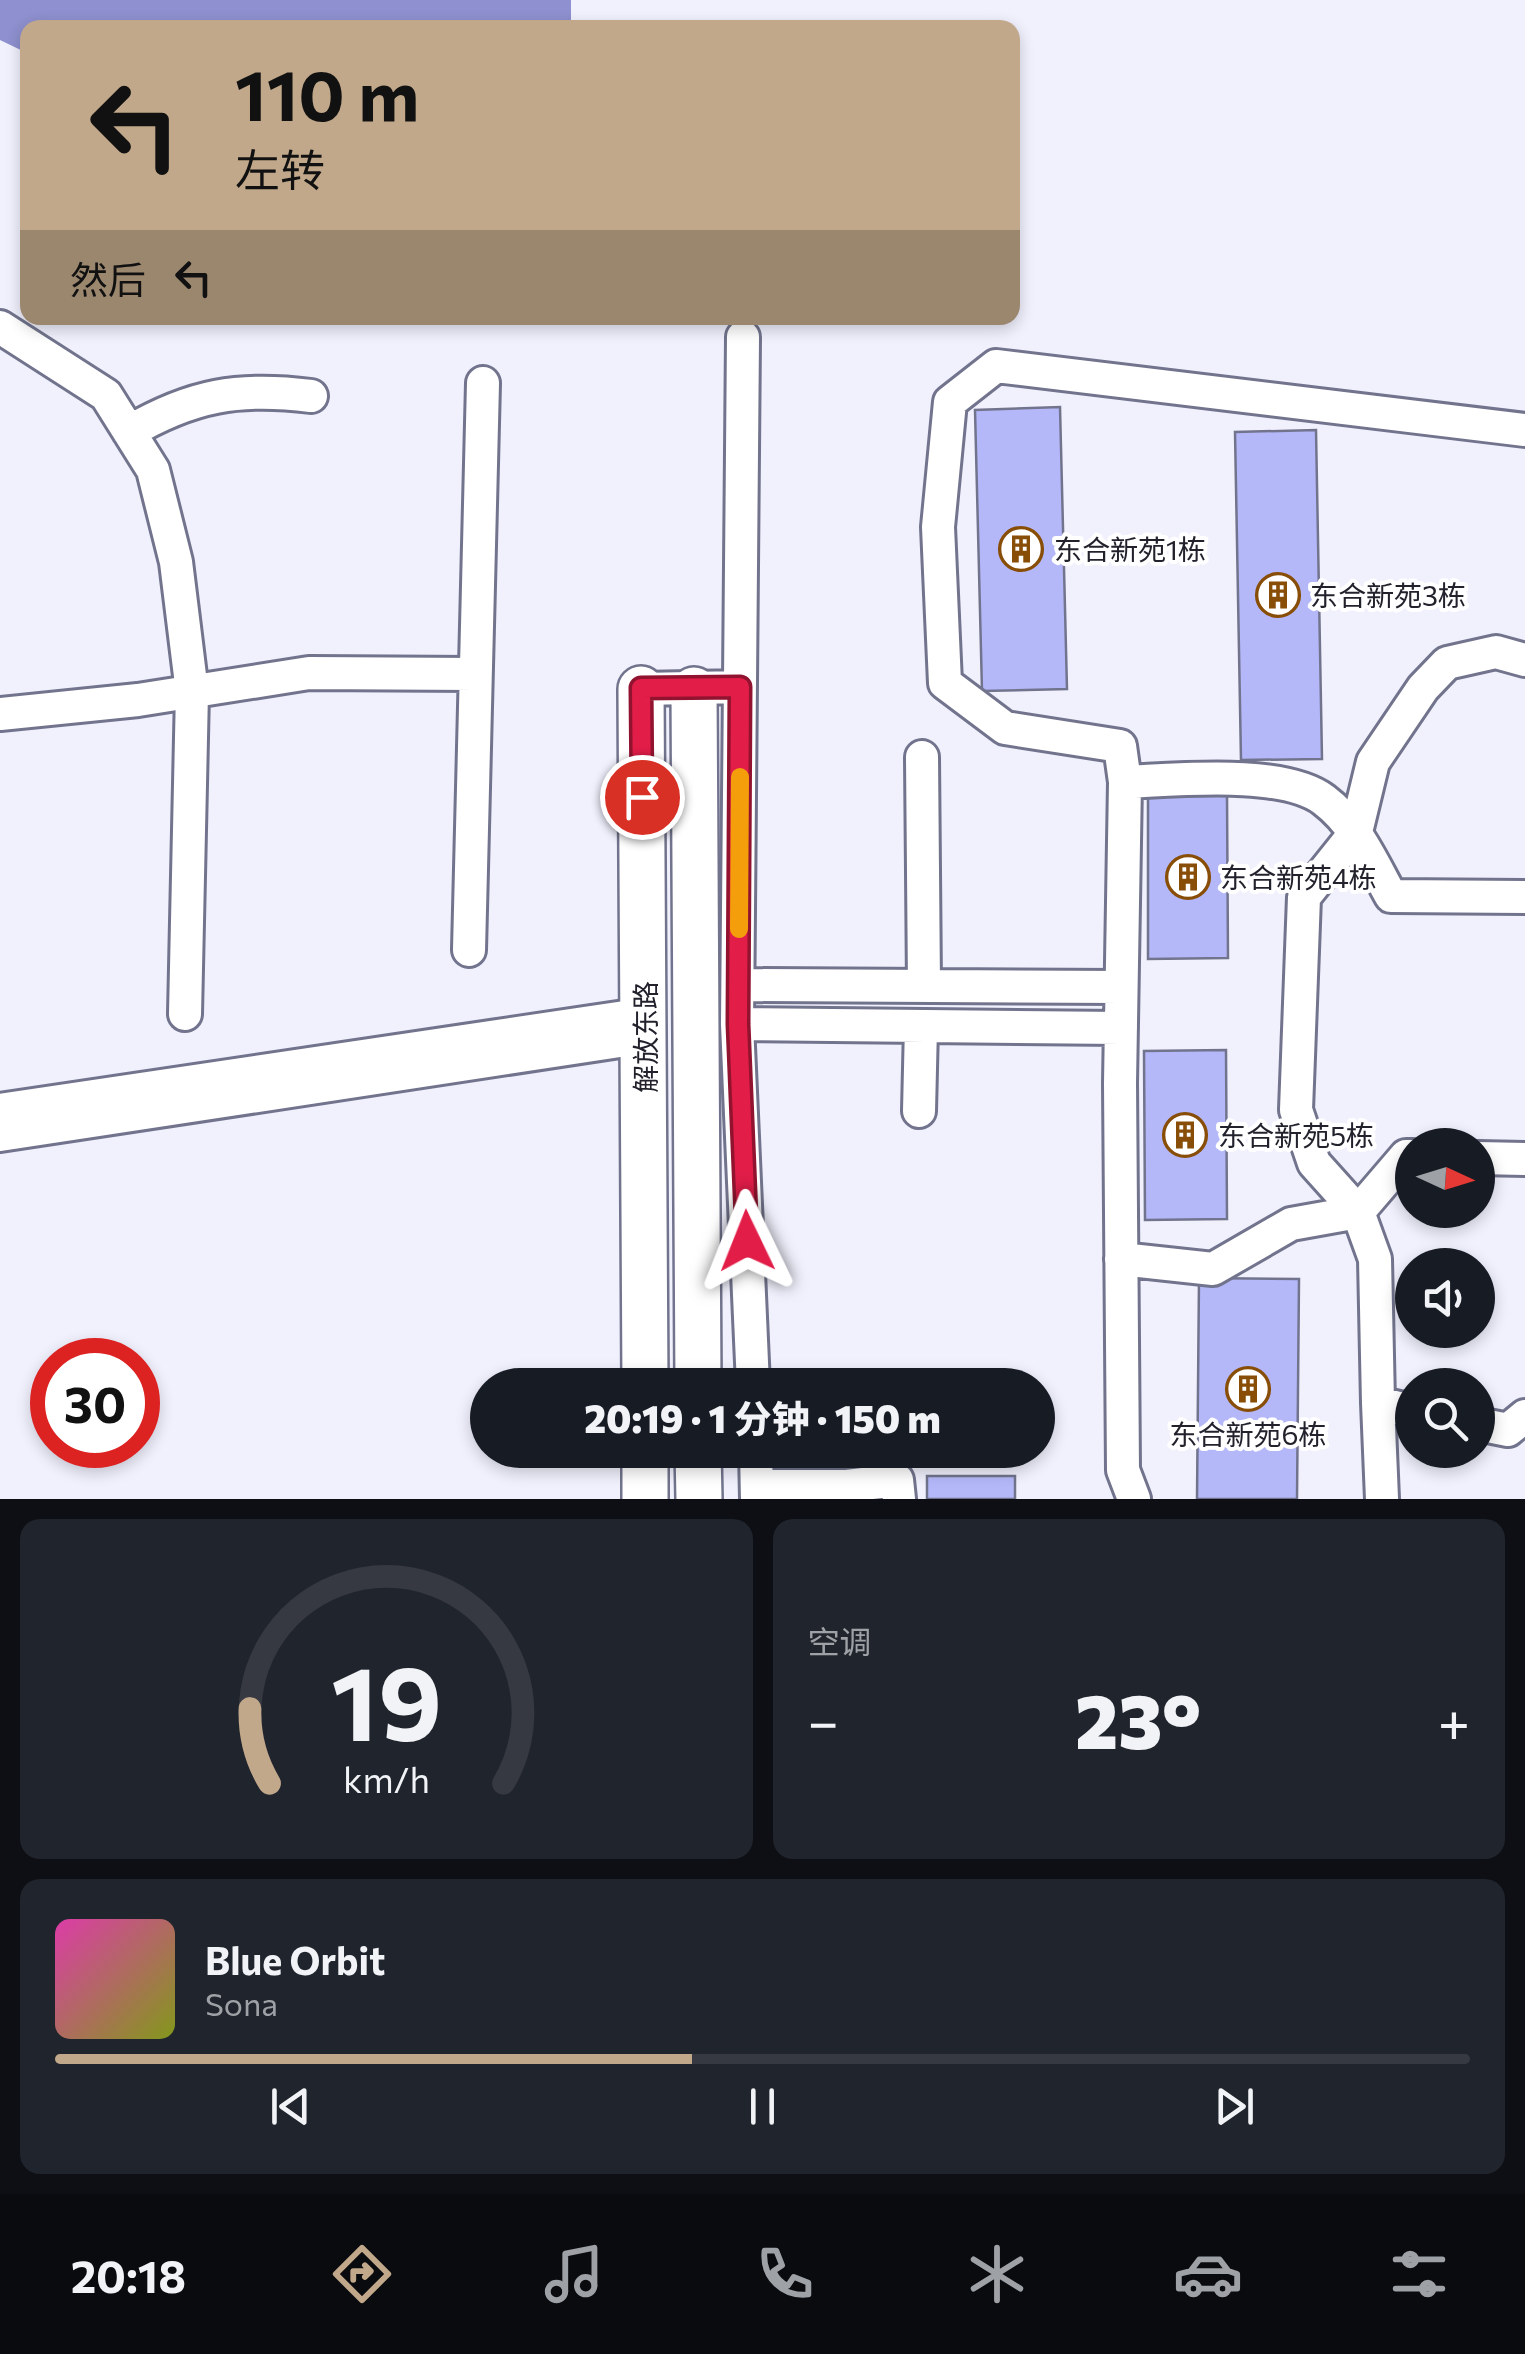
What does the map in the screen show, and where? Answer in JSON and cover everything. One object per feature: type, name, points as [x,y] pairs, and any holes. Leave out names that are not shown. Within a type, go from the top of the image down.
[{"type":"main road","name":"解放东路","points":[[641,688],[645,1368]]},
{"type":"main road","name":"解放东路","points":[[694,690],[698,1368]]},
{"type":"main road","points":[[645,1468],[645,1499]]},
{"type":"main road","points":[[698,1468],[698,1499]]},
{"type":"street","points":[[0,327],[106,396],[153,470],[167,526],[192,692],[185,1014]]},
{"type":"street","points":[[743,337],[738,1024],[752,1368]]},
{"type":"street","points":[[1128,1489],[1121,1259],[1120,1028],[1125,782],[1120,746],[1005,728],[946,683],[938,527],[950,402],[996,366],[1525,430]]},
{"type":"street","points":[[469,950],[483,384]]},
{"type":"street","points":[[129,432],[172,407],[218,394],[311,396]]},
{"type":"street","points":[[1382,1499],[1375,1259],[1358,1212],[1314,1163],[1296,1110],[1304,896],[1356,832],[1373,762],[1423,688],[1447,663],[1496,652],[1525,660]]},
{"type":"street","points":[[0,714],[309,674],[474,674]]},
{"type":"street","points":[[641,688],[740,687]]},
{"type":"street","points":[[922,757],[924,986]]},
{"type":"street","points":[[1125,782],[1247,778],[1322,798],[1356,832],[1391,896],[1525,897]]},
{"type":"street","points":[[739,985],[1121,987]]},
{"type":"street","points":[[738,1024],[1120,1028]]},
{"type":"street","points":[[0,1110],[645,1025]]},
{"type":"street","points":[[0,1135],[645,1025]]},
{"type":"street","points":[[919,1112],[921,1026]]},
{"type":"street","points":[[1495,1158],[1525,1159]]},
{"type":"street","points":[[1121,1259],[1213,1269],[1291,1224],[1358,1212],[1395,1169]]},
{"type":"street","points":[[1378,1404],[1395,1407]]},
{"type":"street","points":[[757,1492],[897,1480],[898,1499]]},
{"type":"water","points":[[0,0],[571,0],[571,20],[20,20],[20,50],[0,40]]},
{"type":"building","name":"东合新苑1栋","points":[[1060,407],[1067,689],[982,691],[975,410]]},
{"type":"building","name":"东合新苑3栋","points":[[1316,430],[1322,759],[1241,760],[1235,432]]},
{"type":"building","name":"东合新苑4栋","points":[[1148,795],[1227,795],[1228,958],[1148,959]]},
{"type":"building","name":"东合新苑5栋","points":[[1226,1050],[1227,1219],[1145,1220],[1144,1051]]},
{"type":"building","name":"东合新苑6栋","points":[[1199,1278],[1299,1279],[1297,1499],[1197,1499]]},
{"type":"building","points":[[927,1476],[1015,1476],[1015,1499],[927,1499]]},
{"type":"slow traffic","points":[[739,929],[740,777]]},
{"type":"place","name":"东合新苑1栋","points":[[1021,549]]},
{"type":"place","name":"东合新苑3栋","points":[[1278,595]]},
{"type":"place","name":"东合新苑4栋","points":[[1188,877]]},
{"type":"place","name":"东合新苑5栋","points":[[1185,1135]]},
{"type":"place","name":"东合新苑6栋","points":[[1248,1389]]},
{"type":"route","points":[[642,797],[641,688],[740,687],[738,1024],[747,1241]]}]
